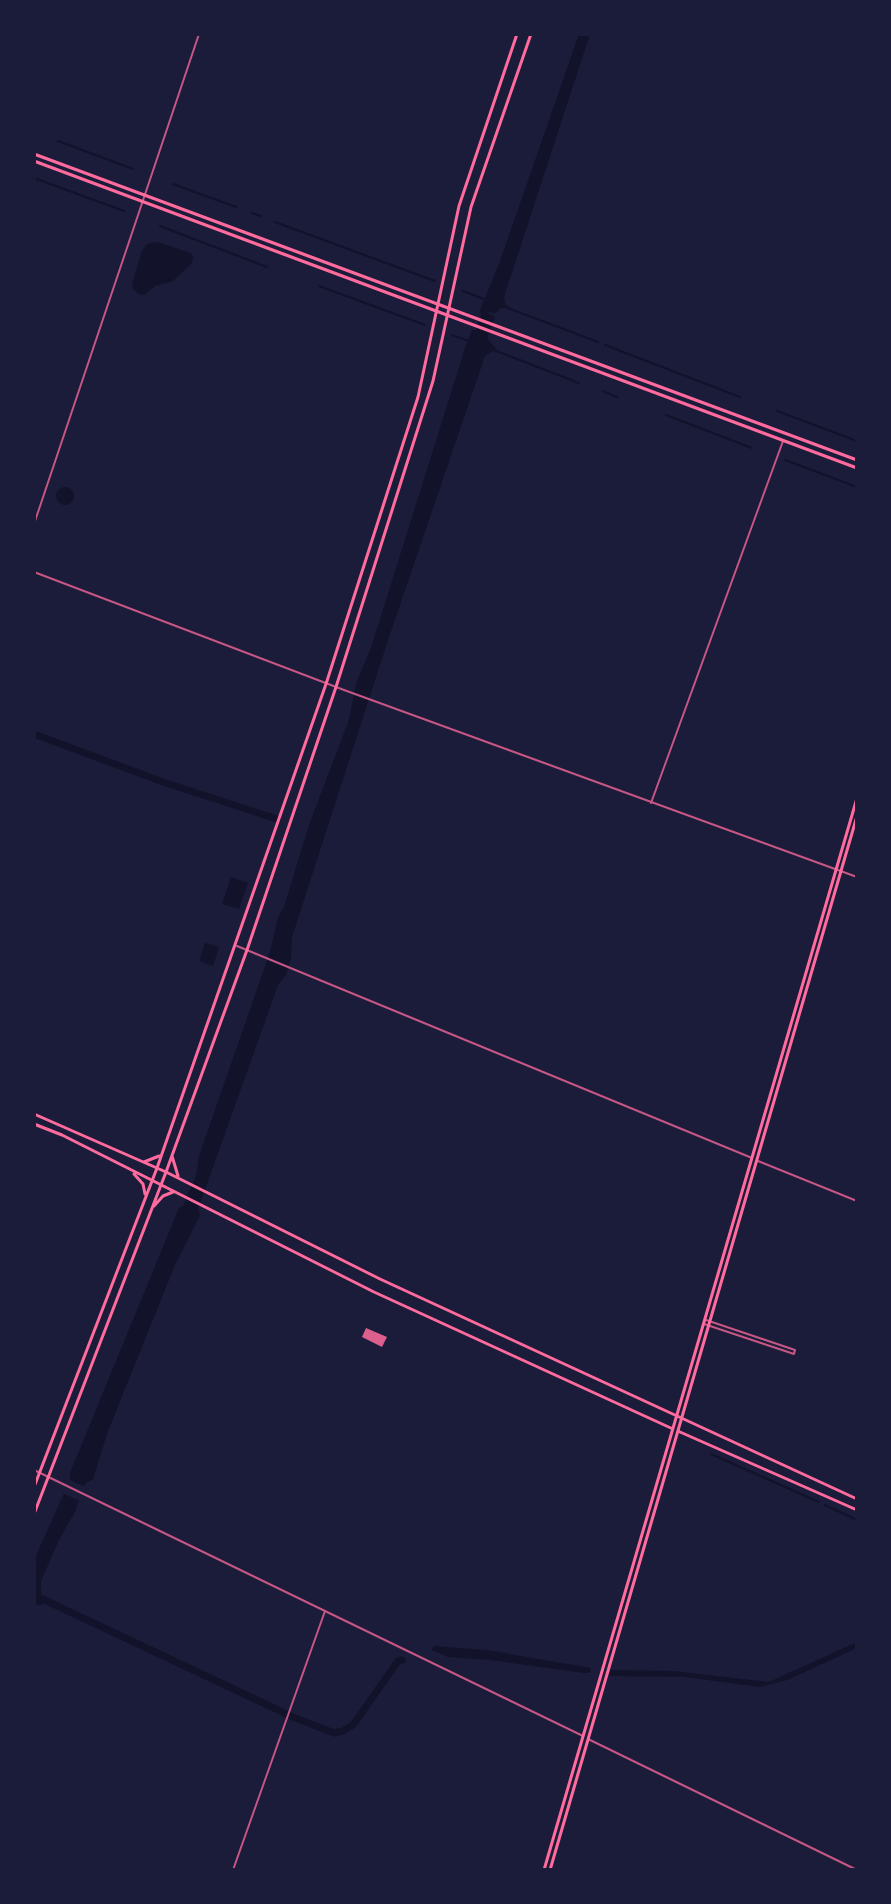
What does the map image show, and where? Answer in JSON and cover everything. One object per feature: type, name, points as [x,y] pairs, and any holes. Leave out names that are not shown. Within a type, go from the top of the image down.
[{"type":"main road","points":[[34,1487],[157,1168],[326,684],[418,397],[459,206],[517,34]]},
{"type":"main road","points":[[34,1514],[166,1172],[247,950],[336,687],[423,416],[471,207],[531,34]]},
{"type":"main road","points":[[34,154],[857,460]]},
{"type":"main road","points":[[34,161],[857,468]]},
{"type":"main road","points":[[585,1737],[758,1161],[857,798]]},
{"type":"main road","points":[[547,1870],[675,1416],[857,816]]},
{"type":"main road","points":[[34,1114],[166,1172],[380,1279],[857,1499]]},
{"type":"main road","points":[[34,1124],[374,1292],[857,1510]]},
{"type":"main road","points":[[143,1162],[153,1161],[162,1154]]},
{"type":"main road","points":[[172,1154],[182,1180]]},
{"type":"main road","points":[[137,1173],[143,1162]]},
{"type":"main road","points":[[128,1169],[143,1184],[142,1205]]},
{"type":"main road","points":[[150,1213],[158,1200],[176,1192]]},
{"type":"street","points":[[34,524],[199,34]]},
{"type":"street","points":[[651,803],[784,440]]},
{"type":"street","points":[[34,572],[326,684],[857,877]]},
{"type":"street","points":[[235,945],[857,1201]]},
{"type":"street","points":[[703,1321],[795,1350],[794,1354],[762,1341]]},
{"type":"street","points":[[34,1470],[857,1870]]},
{"type":"street","points":[[233,1870],[325,1611]]},
{"type":"shaded area","points":[[579,34],[590,34],[504,297],[505,304],[510,308],[500,308],[496,313],[486,312],[495,317],[487,338],[496,349],[485,356],[388,640],[292,937],[286,975],[278,985],[198,1209],[200,1215],[175,1265],[108,1431],[93,1479],[85,1484],[75,1512],[41,1581],[41,1596],[45,1598],[43,1604],[34,1606],[34,1560],[70,1480],[70,1473],[179,1208],[183,1206],[196,1176],[199,1156],[270,952],[278,917],[349,720],[356,683],[371,648],[466,345],[472,330],[476,330],[480,310]]},
{"type":"shaded area","points":[[158,242],[190,253],[192,263],[173,281],[155,286],[144,295],[139,294],[132,284],[142,251],[147,244]]},
{"type":"shaded area","points":[[65,487],[74,496],[65,505],[56,496]]},
{"type":"shaded area","points":[[231,877],[248,883],[239,909],[222,904]]},
{"type":"shaded area","points":[[205,943],[219,947],[213,966],[199,961]]},
{"type":"shaded area","points":[[857,1642],[857,1648],[787,1680],[760,1687],[685,1677],[609,1676],[611,1670],[673,1671],[769,1682]]},
{"type":"shaded area","points":[[434,1646],[486,1650],[591,1668],[590,1673],[584,1673],[448,1657],[431,1650]]},
{"type":"pier","points":[[66,1478],[87,1488],[82,1502],[60,1492]]},
{"type":"building","points":[[366,1328],[387,1337],[382,1347],[362,1337]]},
{"type":"waterway","points":[[58,141],[133,169]]},
{"type":"waterway","points":[[34,178],[124,211]]},
{"type":"waterway","points":[[173,184],[236,207]]},
{"type":"waterway","points":[[252,213],[261,216]]},
{"type":"waterway","points":[[275,222],[435,281]]},
{"type":"waterway","points":[[160,226],[267,267]]},
{"type":"waterway","points":[[319,286],[425,325]]},
{"type":"waterway","points":[[463,291],[484,299]]},
{"type":"waterway","points":[[505,307],[598,342]]},
{"type":"waterway","points":[[452,335],[469,341]]},
{"type":"waterway","points":[[605,345],[740,397]]},
{"type":"waterway","points":[[494,350],[579,383]]},
{"type":"waterway","points":[[603,391],[617,397]]},
{"type":"waterway","points":[[777,411],[857,441]]},
{"type":"waterway","points":[[666,415],[752,448]]},
{"type":"waterway","points":[[785,460],[857,487]]},
{"type":"waterway","points":[[34,734],[163,782],[277,819]]},
{"type":"waterway","points":[[711,1454],[819,1502]]},
{"type":"waterway","points":[[825,1505],[857,1520]]},
{"type":"waterway","points":[[34,1595],[293,1717],[334,1733],[353,1725],[398,1661],[402,1660]]}]
